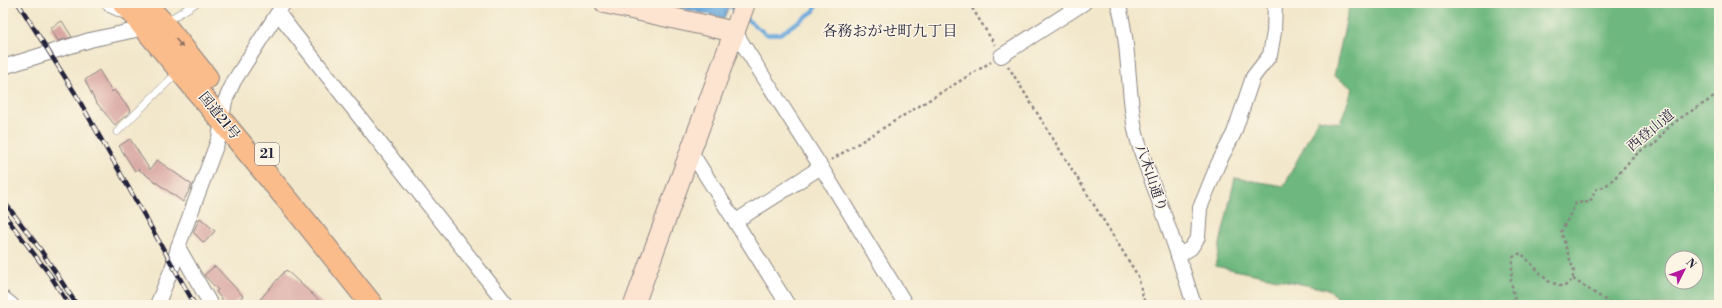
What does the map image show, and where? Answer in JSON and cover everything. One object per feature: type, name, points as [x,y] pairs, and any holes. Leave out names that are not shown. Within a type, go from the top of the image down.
[{"type":"highway","name":"国道21号","points":[[143,11],[181,70],[224,111],[372,305]]},
{"type":"highway","name":"国道21号","points":[[143,11],[224,111],[390,305]]},
{"type":"main road","points":[[605,3],[741,16],[634,305]]},
{"type":"street","points":[[109,3],[112,6],[143,11]]},
{"type":"street","points":[[1001,56],[1084,3]]},
{"type":"street","name":"八木山通り","points":[[1118,3],[1123,19],[1127,47],[1136,136],[1194,305]]},
{"type":"street","points":[[1178,256],[1191,248],[1198,237],[1200,208],[1215,171],[1234,132],[1253,77],[1270,55],[1274,32],[1275,3]]},
{"type":"street","points":[[156,305],[173,266],[178,247],[219,138],[224,111],[234,81],[281,8],[507,305]]},
{"type":"street","points":[[5,64],[90,40],[143,11]]},
{"type":"street","points":[[741,16],[821,167],[906,305]]},
{"type":"street","points":[[691,152],[788,305]]},
{"type":"street","points":[[736,221],[821,167]]},
{"type":"street","points":[[178,247],[211,305]]},
{"type":"street","points":[[3,298],[12,305]]},
{"type":"lane","points":[[143,11],[196,3]]},
{"type":"lane","points":[[116,132],[181,70]]},
{"type":"path","points":[[969,3],[1138,276],[1145,305]]},
{"type":"path","points":[[821,167],[1001,56]]},
{"type":"path","name":"西登山道","points":[[1573,279],[1574,272],[1561,232],[1576,203],[1590,202],[1595,190],[1608,184],[1631,162],[1638,152],[1646,146],[1655,145],[1660,135],[1675,122],[1714,98],[1719,102]]},
{"type":"path","points":[[1516,305],[1511,281],[1513,257],[1521,253],[1548,281],[1563,287],[1573,279],[1613,305]]},
{"type":"green space","points":[[1350,3],[1719,3],[1719,305],[1343,305],[1330,290],[1215,266],[1235,178],[1284,186],[1318,119],[1340,123],[1353,88],[1334,76]]},
{"type":"water","points":[[657,3],[730,3],[724,18]]},
{"type":"building","points":[[62,21],[72,37],[58,41],[50,28]]},
{"type":"building","points":[[99,70],[112,92],[114,90],[131,111],[115,125],[95,101],[85,80]]},
{"type":"building","points":[[130,139],[150,170],[157,160],[192,185],[183,202],[138,169],[135,171],[119,146]]},
{"type":"building","points":[[200,218],[215,231],[204,243],[193,232]]},
{"type":"building","points":[[215,266],[243,296],[232,305],[227,305],[216,292],[218,290],[204,275]]},
{"type":"building","points":[[286,270],[324,305],[255,305]]},
{"type":"waterway","points":[[745,18],[766,34],[780,34],[814,11],[817,3]]},
{"type":"waterway","points":[[729,5],[735,10]]},
{"type":"railway","points":[[18,3],[75,93],[195,305]]},
{"type":"railway","points":[[3,200],[40,249],[77,305]]},
{"type":"railway","points":[[3,213],[50,275],[69,305]]},
{"type":"district","name":"各務おがせ町九丁目","points":[[890,31]]}]
